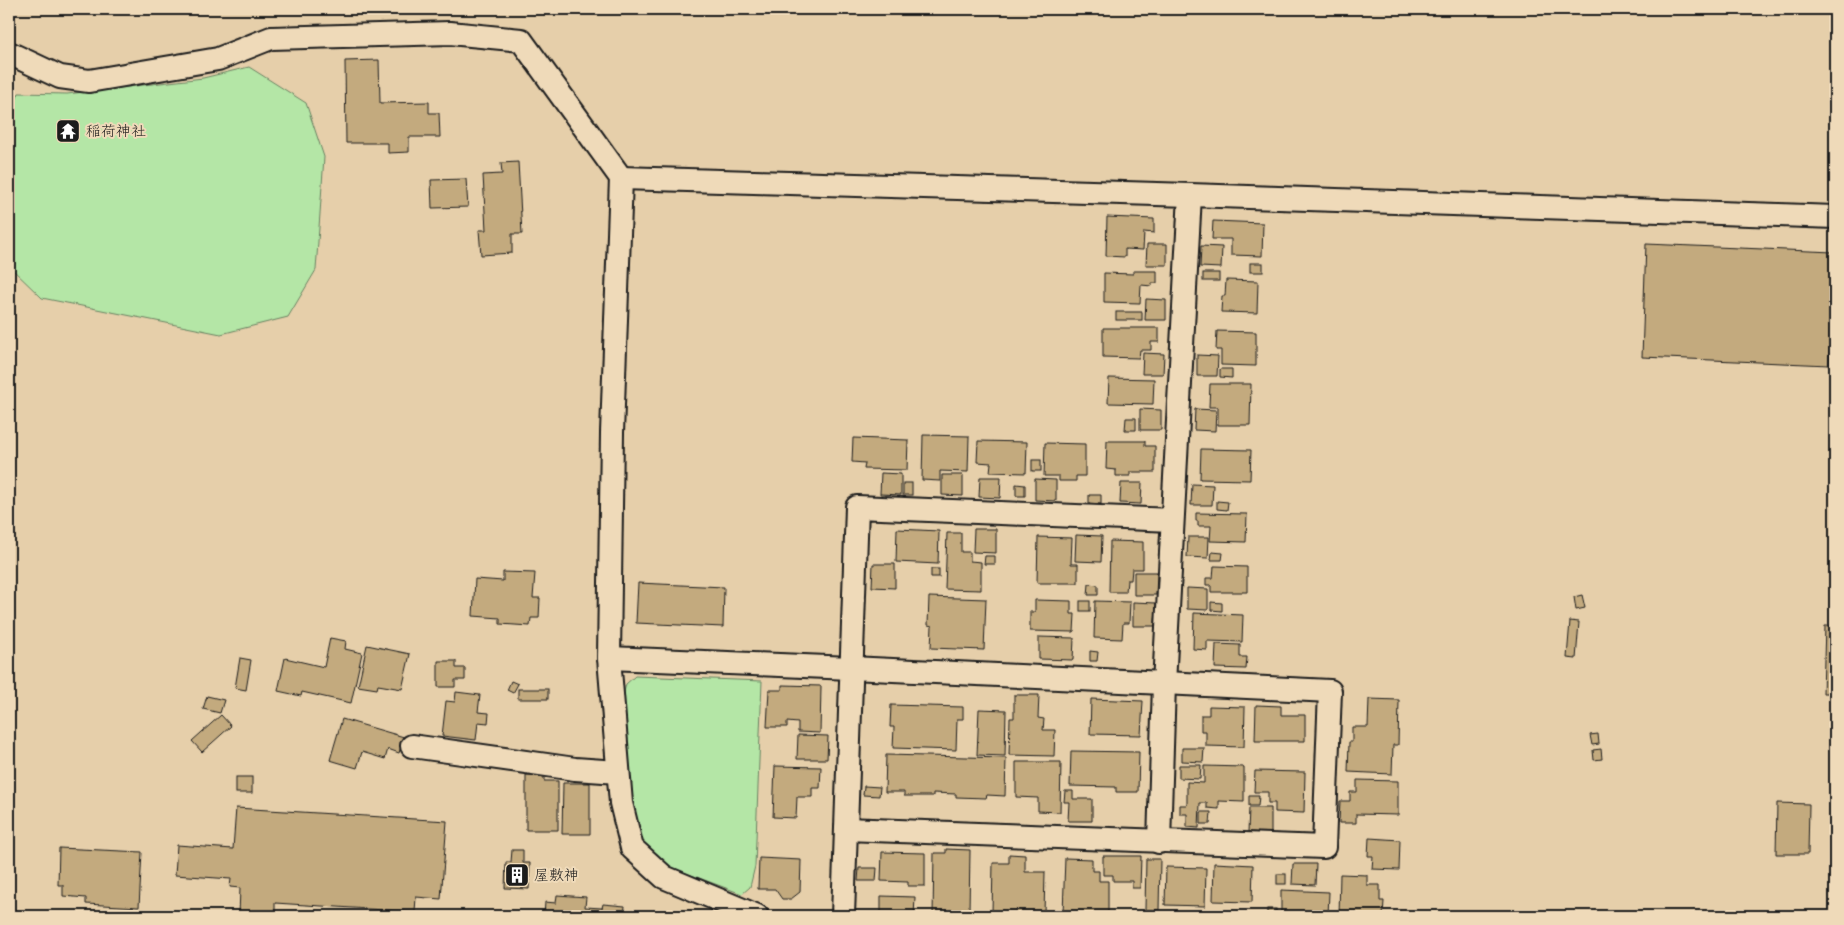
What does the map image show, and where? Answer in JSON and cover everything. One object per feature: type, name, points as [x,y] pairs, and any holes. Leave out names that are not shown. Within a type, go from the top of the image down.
[{"type":"street","points":[[14,56],[60,77],[89,81],[218,59],[271,38],[450,33],[521,40],[621,178],[612,443],[609,658],[621,803],[632,848],[664,877],[757,916]]},
{"type":"street","points":[[621,178],[1835,217]]},
{"type":"street","points":[[1159,842],[1164,684],[1190,195]]},
{"type":"street","points":[[843,916],[857,507],[1172,520]]},
{"type":"street","points":[[609,658],[1330,691],[1324,847],[846,829]]},
{"type":"street","points":[[412,746],[575,769],[618,772]]},
{"type":"green space","points":[[249,67],[306,103],[324,157],[316,270],[288,317],[221,334],[42,298],[9,266],[9,116],[19,93],[67,94],[203,78]]},
{"type":"green space","points":[[635,676],[762,681],[755,866],[750,887],[742,894],[675,869],[645,850],[636,836],[628,793],[623,696],[626,684]]},
{"type":"building","points":[[379,60],[380,103],[429,102],[429,113],[439,113],[440,137],[409,137],[409,152],[388,153],[388,143],[346,143],[345,61]]},
{"type":"building","points":[[518,162],[522,234],[512,234],[512,253],[481,255],[479,230],[486,230],[483,175],[502,174],[501,163]]},
{"type":"building","points":[[466,179],[468,207],[432,208],[431,180]]},
{"type":"building","points":[[1107,217],[1154,219],[1154,233],[1144,232],[1143,250],[1125,249],[1125,257],[1106,256]]},
{"type":"building","points":[[1213,221],[1263,223],[1262,256],[1231,255],[1231,239],[1212,239]]},
{"type":"building","points":[[1147,244],[1167,244],[1167,265],[1146,265]]},
{"type":"building","points":[[1646,244],[1833,252],[1829,365],[1642,357]]},
{"type":"building","points":[[1201,246],[1222,247],[1221,268],[1200,267]]},
{"type":"building","points":[[1250,263],[1263,263],[1263,272],[1250,272]]},
{"type":"building","points":[[1133,271],[1157,271],[1157,283],[1152,283],[1152,286],[1141,285],[1140,303],[1104,302],[1104,273],[1133,274]]},
{"type":"building","points":[[1203,273],[1219,273],[1219,281],[1203,281]]},
{"type":"building","points":[[1226,280],[1258,281],[1257,313],[1221,312]]},
{"type":"building","points":[[1146,299],[1166,300],[1166,320],[1145,320]]},
{"type":"building","points":[[1116,312],[1142,312],[1142,320],[1116,320]]},
{"type":"building","points":[[1103,328],[1159,328],[1159,342],[1151,342],[1151,350],[1140,350],[1139,358],[1103,357]]},
{"type":"building","points":[[1217,331],[1256,332],[1256,366],[1221,365],[1221,350],[1216,350]]},
{"type":"building","points":[[1143,353],[1164,354],[1163,374],[1142,374]]},
{"type":"building","points":[[1197,355],[1218,356],[1217,376],[1197,376]]},
{"type":"building","points":[[1220,369],[1232,369],[1232,378],[1220,377]]},
{"type":"building","points":[[1109,378],[1154,379],[1153,404],[1108,403]]},
{"type":"building","points":[[1210,384],[1251,384],[1250,425],[1218,425],[1218,407],[1209,407]]},
{"type":"building","points":[[1140,409],[1161,410],[1161,430],[1140,430]]},
{"type":"building","points":[[1195,409],[1216,410],[1215,431],[1194,430]]},
{"type":"building","points":[[1126,418],[1136,418],[1136,430],[1125,430]]},
{"type":"building","points":[[923,435],[969,436],[968,472],[940,471],[940,481],[922,480]]},
{"type":"building","points":[[853,438],[908,440],[907,470],[864,469],[865,463],[852,462]]},
{"type":"building","points":[[978,441],[1027,442],[1026,473],[990,472],[991,463],[977,462]]},
{"type":"building","points":[[1107,441],[1145,441],[1145,446],[1155,446],[1155,472],[1130,472],[1130,476],[1116,476],[1116,470],[1106,469]]},
{"type":"building","points":[[1045,443],[1085,444],[1085,476],[1076,476],[1076,481],[1059,481],[1059,476],[1044,476]]},
{"type":"building","points":[[1201,449],[1251,450],[1250,480],[1200,479]]},
{"type":"building","points":[[1032,460],[1041,460],[1041,471],[1032,471]]},
{"type":"building","points":[[881,473],[901,474],[901,495],[880,494]]},
{"type":"building","points":[[942,475],[963,475],[963,496],[942,495]]},
{"type":"building","points":[[980,477],[1001,477],[1000,498],[979,497]]},
{"type":"building","points":[[1035,479],[1056,480],[1056,501],[1035,500]]},
{"type":"building","points":[[903,483],[912,483],[912,495],[903,495]]},
{"type":"building","points":[[1121,483],[1142,483],[1141,504],[1120,503]]},
{"type":"building","points":[[1016,484],[1025,485],[1025,496],[1016,496]]},
{"type":"building","points":[[1192,484],[1213,485],[1212,505],[1191,505]]},
{"type":"building","points":[[1089,495],[1101,495],[1101,504],[1089,503]]},
{"type":"building","points":[[1217,501],[1228,502],[1227,510],[1217,509]]},
{"type":"building","points":[[1196,513],[1247,514],[1246,542],[1210,541],[1211,526],[1198,526]]},
{"type":"building","points":[[897,529],[939,531],[938,564],[896,562]]},
{"type":"building","points":[[974,529],[996,529],[996,553],[973,552]]},
{"type":"building","points":[[947,533],[961,533],[961,552],[970,552],[970,561],[981,562],[981,590],[945,589]]},
{"type":"building","points":[[1076,535],[1102,536],[1101,562],[1075,561]]},
{"type":"building","points":[[1038,537],[1072,538],[1071,564],[1078,564],[1078,583],[1037,583]]},
{"type":"building","points":[[1188,537],[1209,537],[1208,558],[1187,557]]},
{"type":"building","points":[[1110,541],[1143,542],[1143,569],[1132,569],[1131,580],[1127,580],[1126,592],[1109,592]]},
{"type":"building","points":[[1212,552],[1223,553],[1222,560],[1211,560]]},
{"type":"building","points":[[985,556],[995,556],[995,564],[984,564]]},
{"type":"building","points":[[873,564],[895,564],[895,588],[872,587]]},
{"type":"building","points":[[1214,566],[1247,567],[1247,592],[1211,592],[1211,585],[1206,585],[1206,578],[1213,578]]},
{"type":"building","points":[[931,569],[939,569],[939,577],[931,577]]},
{"type":"building","points":[[503,572],[535,573],[533,598],[540,598],[539,618],[531,618],[530,626],[500,624],[500,618],[473,616],[475,579],[503,581]]},
{"type":"building","points":[[1134,572],[1157,572],[1156,595],[1134,595]]},
{"type":"building","points":[[638,583],[724,587],[723,627],[636,623]]},
{"type":"building","points":[[1089,584],[1098,585],[1098,595],[1088,595]]},
{"type":"building","points":[[1187,588],[1208,589],[1208,610],[1187,609]]},
{"type":"building","points":[[1582,595],[1585,608],[1576,610],[1574,597]]},
{"type":"building","points":[[929,597],[986,599],[984,650],[931,648],[932,626],[928,625]]},
{"type":"building","points":[[1035,600],[1071,601],[1071,614],[1075,614],[1074,632],[1030,631],[1030,612],[1035,612]]},
{"type":"building","points":[[1080,601],[1090,601],[1090,611],[1080,611]]},
{"type":"building","points":[[1095,601],[1130,602],[1129,623],[1123,623],[1122,639],[1094,638]]},
{"type":"building","points":[[1133,602],[1156,603],[1155,626],[1133,626]]},
{"type":"building","points":[[1211,602],[1222,603],[1222,611],[1211,610]]},
{"type":"building","points":[[1194,613],[1243,615],[1242,642],[1207,641],[1207,650],[1193,649]]},
{"type":"building","points":[[1570,621],[1579,622],[1576,659],[1567,658]]},
{"type":"building","points":[[1825,626],[1835,626],[1835,693],[1823,693]]},
{"type":"building","points":[[1039,637],[1074,638],[1073,660],[1039,659]]},
{"type":"building","points":[[330,638],[346,641],[345,649],[362,653],[351,703],[302,692],[301,696],[278,691],[285,658],[324,667]]},
{"type":"building","points":[[1216,644],[1240,645],[1240,657],[1247,657],[1246,669],[1215,668]]},
{"type":"building","points":[[367,645],[410,654],[402,689],[378,685],[377,689],[358,686]]},
{"type":"building","points":[[1090,651],[1098,652],[1097,661],[1090,661]]},
{"type":"building","points":[[240,658],[251,660],[246,690],[235,688]]},
{"type":"building","points":[[438,661],[456,661],[456,668],[465,668],[465,680],[455,680],[455,687],[438,687]]},
{"type":"building","points":[[511,681],[518,684],[513,693],[507,690]]},
{"type":"building","points":[[782,685],[821,686],[820,733],[798,732],[798,723],[787,722],[787,727],[767,727],[769,690],[782,690]]},
{"type":"building","points":[[518,689],[548,689],[548,699],[518,699]]},
{"type":"building","points":[[456,692],[480,695],[478,712],[489,713],[488,723],[478,722],[476,740],[442,736],[446,701],[455,702]]},
{"type":"building","points":[[1014,695],[1039,695],[1038,718],[1044,719],[1043,730],[1055,730],[1054,756],[1009,755],[1010,718],[1014,718]]},
{"type":"building","points":[[207,696],[224,700],[220,713],[203,709]]},
{"type":"building","points":[[1091,699],[1143,701],[1141,735],[1090,734]]},
{"type":"building","points":[[1369,699],[1399,700],[1398,745],[1393,745],[1392,774],[1348,772],[1349,742],[1352,742],[1352,727],[1368,727]]},
{"type":"building","points":[[891,705],[963,707],[963,719],[957,719],[956,750],[893,748],[894,727],[890,727]]},
{"type":"building","points":[[1256,705],[1281,706],[1281,715],[1305,715],[1305,741],[1255,741]]},
{"type":"building","points":[[1209,706],[1245,707],[1244,747],[1206,746],[1206,731],[1201,731],[1201,715],[1209,715]]},
{"type":"building","points":[[979,709],[1006,710],[1005,756],[977,755]]},
{"type":"building","points":[[221,715],[231,726],[202,752],[192,741]]},
{"type":"building","points":[[342,719],[404,737],[399,753],[388,749],[385,759],[362,752],[357,768],[330,760]]},
{"type":"building","points":[[1598,734],[1599,744],[1592,745],[1590,735]]},
{"type":"building","points":[[798,735],[828,736],[827,759],[797,759]]},
{"type":"building","points":[[1182,748],[1204,748],[1203,762],[1182,761]]},
{"type":"building","points":[[1601,749],[1602,759],[1594,760],[1593,750]]},
{"type":"building","points":[[1071,751],[1139,752],[1138,792],[1116,792],[1116,787],[1070,786]]},
{"type":"building","points":[[886,755],[1006,758],[1005,796],[987,795],[986,798],[956,797],[956,794],[933,793],[933,796],[904,796],[904,792],[885,792]]},
{"type":"building","points":[[1016,762],[1061,762],[1060,812],[1038,811],[1038,798],[1016,797]]},
{"type":"building","points":[[1179,765],[1201,765],[1200,779],[1179,778]]},
{"type":"building","points":[[775,766],[821,767],[820,788],[812,788],[812,797],[797,797],[796,818],[773,817]]},
{"type":"building","points":[[1204,766],[1244,767],[1244,802],[1219,801],[1219,809],[1207,808],[1207,803],[1200,803],[1199,828],[1187,827],[1187,814],[1180,814],[1180,805],[1187,805],[1187,782],[1204,783]]},
{"type":"building","points":[[1255,771],[1305,772],[1304,813],[1275,812],[1275,803],[1268,803],[1268,792],[1254,792]]},
{"type":"building","points":[[526,775],[544,775],[544,781],[558,781],[558,830],[526,830]]},
{"type":"building","points":[[236,777],[252,777],[252,793],[236,793]]},
{"type":"building","points":[[1357,780],[1398,781],[1398,815],[1356,814],[1356,823],[1339,823],[1340,801],[1350,801],[1350,792],[1357,792]]},
{"type":"building","points":[[563,783],[590,783],[590,834],[562,834]]},
{"type":"building","points":[[864,786],[880,787],[879,796],[863,795]]},
{"type":"building","points":[[1065,791],[1073,791],[1073,799],[1092,799],[1092,821],[1068,821],[1069,802],[1064,802]]},
{"type":"building","points":[[1249,796],[1259,796],[1258,806],[1249,806]]},
{"type":"building","points":[[1777,803],[1809,804],[1808,854],[1776,854]]},
{"type":"building","points":[[236,808],[447,821],[441,899],[416,897],[415,912],[275,903],[275,916],[239,916],[240,888],[230,887],[231,879],[175,875],[177,845],[233,849]]},
{"type":"building","points":[[1249,808],[1271,808],[1271,833],[1248,832]]},
{"type":"building","points":[[1201,812],[1211,812],[1210,824],[1201,824]]},
{"type":"building","points":[[1369,838],[1400,840],[1399,870],[1372,869],[1373,856],[1368,856]]},
{"type":"building","points":[[59,848],[142,852],[139,907],[86,904],[86,898],[63,896],[63,885],[58,885]]},
{"type":"building","points":[[946,849],[970,850],[969,911],[946,913],[946,916],[933,916],[934,853],[946,853]]},
{"type":"building","name":"屋敷神","points":[[512,850],[523,850],[523,863],[530,863],[529,889],[505,888],[506,862],[511,862]]},
{"type":"building","points":[[882,852],[925,853],[925,886],[908,886],[908,882],[881,881]]},
{"type":"building","points":[[1009,854],[1025,855],[1025,872],[1045,872],[1044,914],[992,913],[993,863],[1009,863]]},
{"type":"building","points":[[1103,856],[1141,856],[1140,888],[1132,888],[1132,881],[1113,881],[1113,875],[1103,875]]},
{"type":"building","points":[[759,858],[801,860],[800,892],[791,899],[782,899],[775,889],[758,889]]},
{"type":"building","points":[[1065,858],[1092,859],[1092,871],[1099,871],[1099,881],[1108,881],[1108,914],[1063,913]]},
{"type":"building","points":[[1146,859],[1160,859],[1159,910],[1145,910]]},
{"type":"building","points":[[1214,863],[1253,865],[1252,902],[1213,901]]},
{"type":"building","points":[[1293,864],[1316,864],[1315,885],[1292,884]]},
{"type":"building","points":[[1166,867],[1206,868],[1205,906],[1165,905]]},
{"type":"building","points":[[859,868],[877,868],[876,881],[858,881]]},
{"type":"building","points":[[1277,874],[1286,874],[1286,884],[1277,884]]},
{"type":"building","points":[[1340,874],[1367,875],[1367,885],[1380,885],[1380,901],[1384,901],[1383,916],[1339,916]]},
{"type":"building","points":[[1281,890],[1329,892],[1328,916],[1281,916]]},
{"type":"building","points":[[557,895],[586,897],[585,907],[602,908],[603,904],[625,906],[624,916],[544,916],[545,902],[556,903]]},
{"type":"building","points":[[881,896],[915,897],[914,916],[881,916]]},
{"type":"building","points":[[1267,909],[1276,909],[1276,916],[1267,916]]},
{"type":"place","name":"稲荷神社","points":[[68,131]]},
{"type":"place","name":"屋敷神","points":[[517,875]]}]
